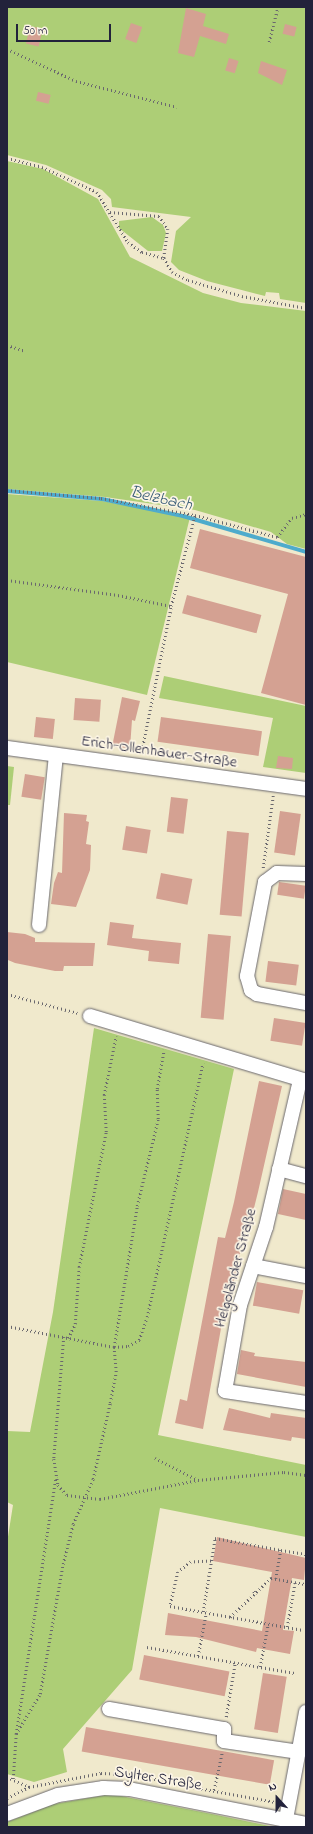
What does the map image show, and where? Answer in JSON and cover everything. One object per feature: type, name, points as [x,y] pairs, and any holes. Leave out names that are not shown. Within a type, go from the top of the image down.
[{"type":"street","name":"Erich-Ollenhauer-Straße","points":[[7,748],[306,789]]},
{"type":"street","points":[[40,925],[56,755]]},
{"type":"street","points":[[306,874],[287,872],[270,877],[262,890],[248,984],[263,997],[306,1003]]},
{"type":"street","points":[[90,1016],[303,1081]]},
{"type":"street","name":"Helgoländer Straße","points":[[303,1081],[253,1266],[240,1305],[225,1391],[306,1403]]},
{"type":"street","points":[[279,1170],[306,1176]]},
{"type":"street","points":[[253,1266],[306,1276]]},
{"type":"street","points":[[109,1710],[299,1752]]},
{"type":"street","points":[[286,1819],[306,1712]]},
{"type":"street","name":"Sylter Straße","points":[[7,1814],[58,1795],[103,1788],[286,1819],[306,1824]]},
{"type":"path","points":[[269,42],[278,7]]},
{"type":"path","points":[[7,49],[76,81],[177,108]]},
{"type":"path","points":[[7,158],[42,167],[97,192],[110,212],[119,232],[134,247],[164,258]]},
{"type":"path","points":[[110,212],[159,216],[168,229],[164,258],[172,272],[188,280],[230,293],[306,308]]},
{"type":"path","points":[[7,345],[25,351]]},
{"type":"path","points":[[7,490],[102,498],[195,515],[277,538],[292,518],[306,514]]},
{"type":"path","points":[[138,766],[171,606],[195,515]]},
{"type":"path","points":[[7,580],[171,606]]},
{"type":"path","points":[[270,877],[263,870],[272,799]]},
{"type":"path","points":[[7,994],[90,1016]]},
{"type":"path","points":[[68,1338],[75,1324],[80,1267],[106,1132],[104,1095],[107,1067],[122,1026]]},
{"type":"path","points":[[16,1734],[40,1694],[63,1564],[85,1498],[110,1403],[116,1372],[114,1347],[137,1206],[158,1119],[157,1089],[166,1040]]},
{"type":"path","points":[[7,1326],[114,1347],[128,1346],[139,1340],[147,1317],[205,1052]]},
{"type":"path","points":[[64,1337],[55,1416],[56,1473],[58,1485],[67,1495],[85,1498],[127,1495],[198,1480],[213,1481],[266,1472],[306,1475]]},
{"type":"path","points":[[155,1458],[198,1480]]},
{"type":"path","points":[[13,1779],[16,1734],[56,1473]]},
{"type":"path","points":[[198,1656],[215,1538],[306,1554]]},
{"type":"path","points":[[276,1579],[281,1550]]},
{"type":"path","points":[[211,1561],[191,1562],[184,1566],[173,1583],[170,1606],[303,1630]]},
{"type":"path","points":[[230,1617],[254,1591],[271,1578],[306,1584]]},
{"type":"path","points":[[287,1627],[295,1582]]},
{"type":"path","points":[[254,1591],[256,1595]]},
{"type":"path","points":[[260,1667],[268,1624]]},
{"type":"path","points":[[147,1647],[295,1673]]},
{"type":"path","points":[[214,1790],[235,1663]]},
{"type":"path","points":[[7,1777],[29,1787]]},
{"type":"green space","points":[[7,7],[306,7],[306,303],[280,299],[279,293],[266,292],[265,296],[207,281],[179,270],[171,262],[176,231],[191,217],[112,207],[111,199],[102,190],[46,165],[7,155]]},
{"type":"green space","points":[[7,161],[43,169],[98,199],[130,257],[203,293],[241,303],[306,311],[306,549],[287,544],[271,532],[195,510],[105,497],[7,489]]},
{"type":"green space","points":[[152,217],[163,225],[166,233],[162,251],[148,251],[119,228],[119,221]]},
{"type":"green space","points":[[7,494],[102,501],[190,517],[147,695],[7,662]]},
{"type":"green space","points":[[164,676],[306,706],[306,773],[263,767],[273,718],[159,698]]},
{"type":"green space","points":[[7,766],[14,767],[10,805],[7,805]]},
{"type":"green space","points":[[94,1028],[234,1069],[158,1435],[306,1465],[306,1537],[160,1508],[132,1670],[63,1749],[67,1772],[34,1782],[7,1774],[7,1543],[13,1505],[7,1502],[7,1431],[30,1432],[53,1312]]},
{"type":"green space","points":[[111,1794],[274,1827],[7,1827],[7,1822],[54,1804]]},
{"type":"building","points":[[186,8],[206,14],[203,26],[229,34],[226,44],[200,36],[194,57],[178,53]]},
{"type":"building","points":[[131,23],[142,27],[136,43],[125,39]]},
{"type":"building","points":[[285,24],[297,27],[294,37],[283,34]]},
{"type":"building","points":[[30,26],[43,29],[39,46],[26,44]]},
{"type":"building","points":[[229,58],[239,61],[235,73],[225,70]]},
{"type":"building","points":[[261,61],[287,70],[282,85],[258,73]]},
{"type":"building","points":[[38,92],[51,95],[49,104],[36,101]]},
{"type":"building","points":[[200,529],[306,557],[306,705],[261,693],[288,594],[190,568]]},
{"type":"building","points":[[187,595],[261,615],[256,633],[182,613]]},
{"type":"building","points":[[122,697],[140,701],[135,721],[132,720],[130,748],[112,747]]},
{"type":"building","points":[[75,698],[101,700],[99,722],[73,720]]},
{"type":"building","points":[[36,717],[55,719],[53,739],[34,737]]},
{"type":"building","points":[[161,717],[262,731],[259,756],[158,742]]},
{"type":"building","points":[[278,756],[293,758],[292,769],[276,768]]},
{"type":"building","points":[[25,774],[45,777],[41,800],[21,797]]},
{"type":"building","points":[[171,797],[188,799],[184,834],[167,832]]},
{"type":"building","points":[[280,811],[301,814],[295,856],[274,853]]},
{"type":"building","points":[[64,813],[87,815],[86,821],[89,822],[86,844],[91,845],[90,870],[76,907],[51,904],[54,883],[58,872],[62,873]]},
{"type":"building","points":[[126,826],[151,830],[147,854],[122,850]]},
{"type":"building","points":[[227,831],[249,833],[242,917],[220,915]]},
{"type":"building","points":[[161,873],[192,879],[187,905],[156,899]]},
{"type":"building","points":[[279,882],[306,886],[304,899],[277,895]]},
{"type":"building","points":[[110,922],[134,925],[132,938],[181,943],[179,964],[148,961],[149,951],[107,945]]},
{"type":"building","points":[[7,932],[25,934],[35,938],[35,942],[95,943],[93,966],[64,966],[63,971],[55,971],[15,963],[8,960]]},
{"type":"building","points":[[208,934],[231,936],[224,1020],[201,1018]]},
{"type":"building","points":[[268,961],[299,965],[296,986],[265,982]]},
{"type":"building","points":[[274,1018],[306,1023],[302,1046],[270,1041]]},
{"type":"building","points":[[259,1081],[282,1086],[249,1228],[246,1227],[228,1307],[225,1306],[203,1429],[175,1423],[180,1399],[187,1401],[218,1237],[225,1238]]},
{"type":"building","points":[[283,1189],[306,1194],[306,1220],[278,1214]]},
{"type":"building","points":[[257,1282],[303,1290],[299,1314],[253,1306]]},
{"type":"building","points":[[241,1350],[255,1353],[254,1356],[306,1362],[306,1387],[237,1374]]},
{"type":"building","points":[[229,1408],[270,1418],[271,1413],[306,1418],[306,1439],[292,1437],[291,1441],[223,1430]]},
{"type":"building","points":[[217,1537],[306,1558],[304,1580],[292,1578],[283,1630],[294,1631],[290,1654],[257,1648],[256,1652],[196,1637],[165,1635],[168,1613],[262,1631],[272,1572],[213,1561]]},
{"type":"building","points":[[144,1655],[229,1672],[225,1696],[139,1680]]},
{"type":"building","points":[[263,1673],[287,1677],[278,1733],[254,1729]]},
{"type":"building","points":[[86,1727],[274,1760],[270,1785],[82,1752]]},
{"type":"waterway","name":"Belzbach","points":[[7,491],[102,499],[183,516],[306,552]]}]
